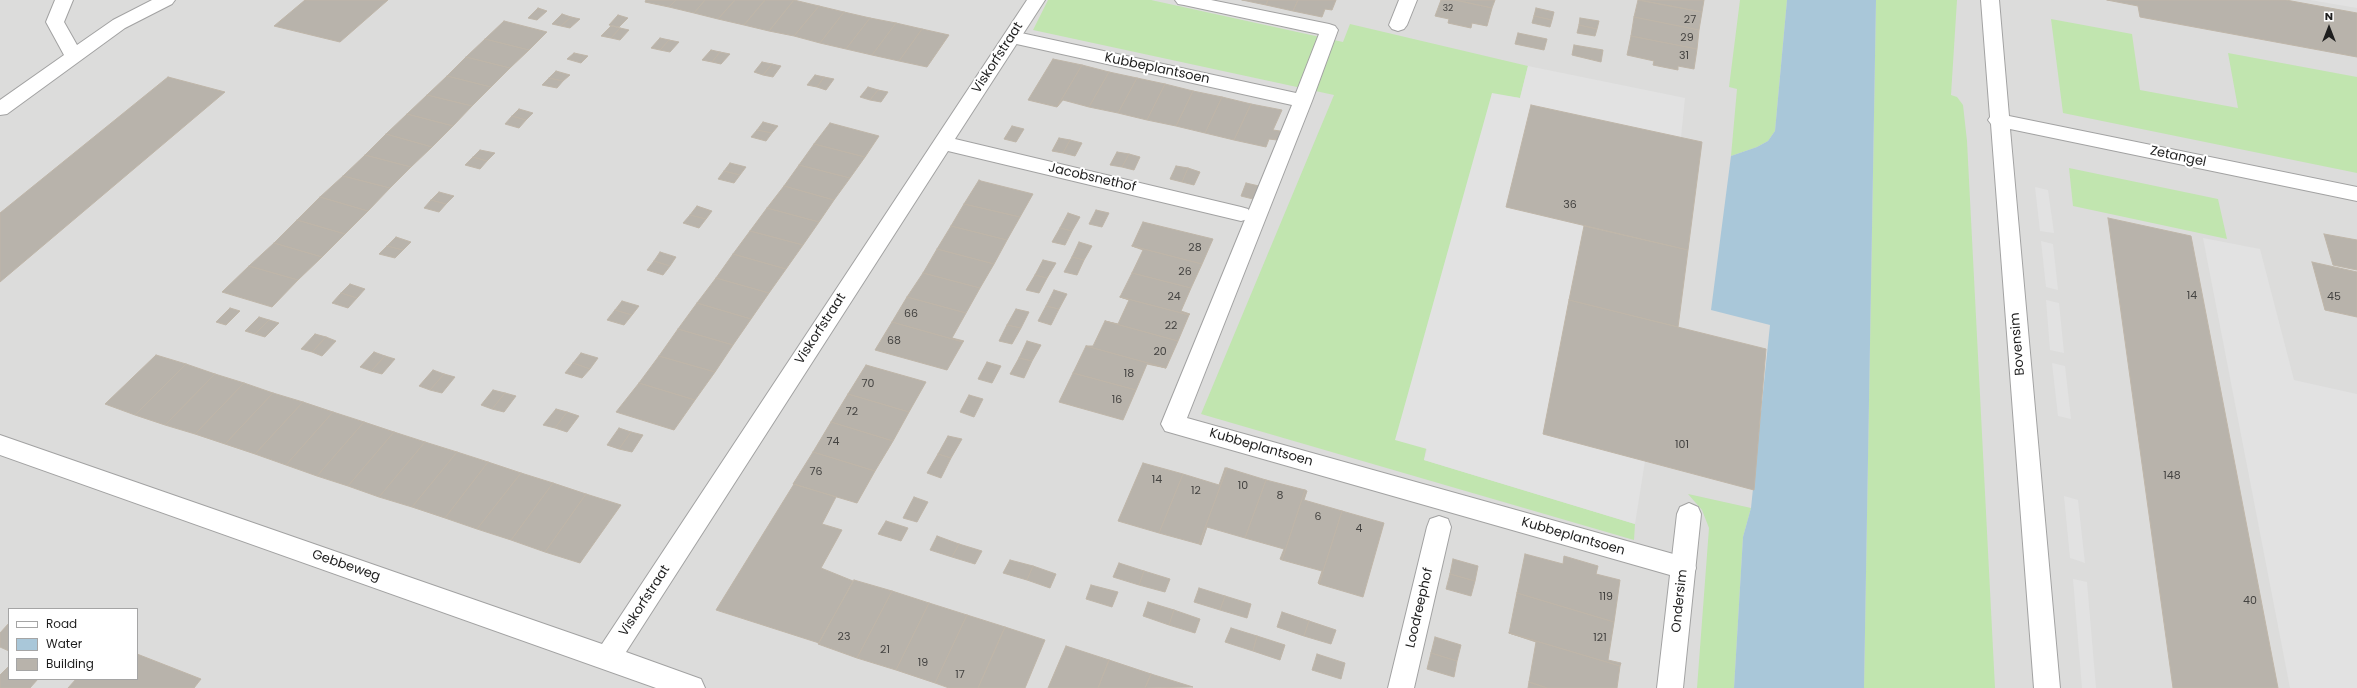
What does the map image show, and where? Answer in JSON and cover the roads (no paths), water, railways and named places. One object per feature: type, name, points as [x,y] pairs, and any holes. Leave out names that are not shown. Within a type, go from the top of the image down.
[{"type":"street","points":[[64,0],[55,22],[73,55]]},
{"type":"street","points":[[0,109],[73,55],[119,24],[166,0]]},
{"type":"street","name":"Viskorfstraat","points":[[607,658],[1036,0]]},
{"type":"street","name":"Kubbeplantsoen","points":[[1184,0],[1329,30],[1303,101],[1173,424],[1684,568]]},
{"type":"street","points":[[1398,25],[1408,0]]},
{"type":"street","name":"Bovensim","points":[[1990,0],[1998,120],[2047,688]]},
{"type":"street","name":"Kubbeplantsoen","points":[[1012,37],[1303,101]]},
{"type":"street","name":"Zetangel","points":[[1998,120],[2357,194]]},
{"type":"street","name":"Jacobsnethof","points":[[943,143],[1241,214]]},
{"type":"street","name":"Gebbeweg","points":[[0,445],[692,688]]},
{"type":"street","name":"Ondersim","points":[[1670,688],[1689,514]]},
{"type":"street","name":"Loodreephof","points":[[1401,688],[1439,527]]},
{"type":"water","points":[[1787,0],[1876,0],[1864,688],[1734,688],[1743,537],[1751,508],[1770,325],[1711,310],[1731,156],[1757,147],[1768,141],[1775,131]]}]
